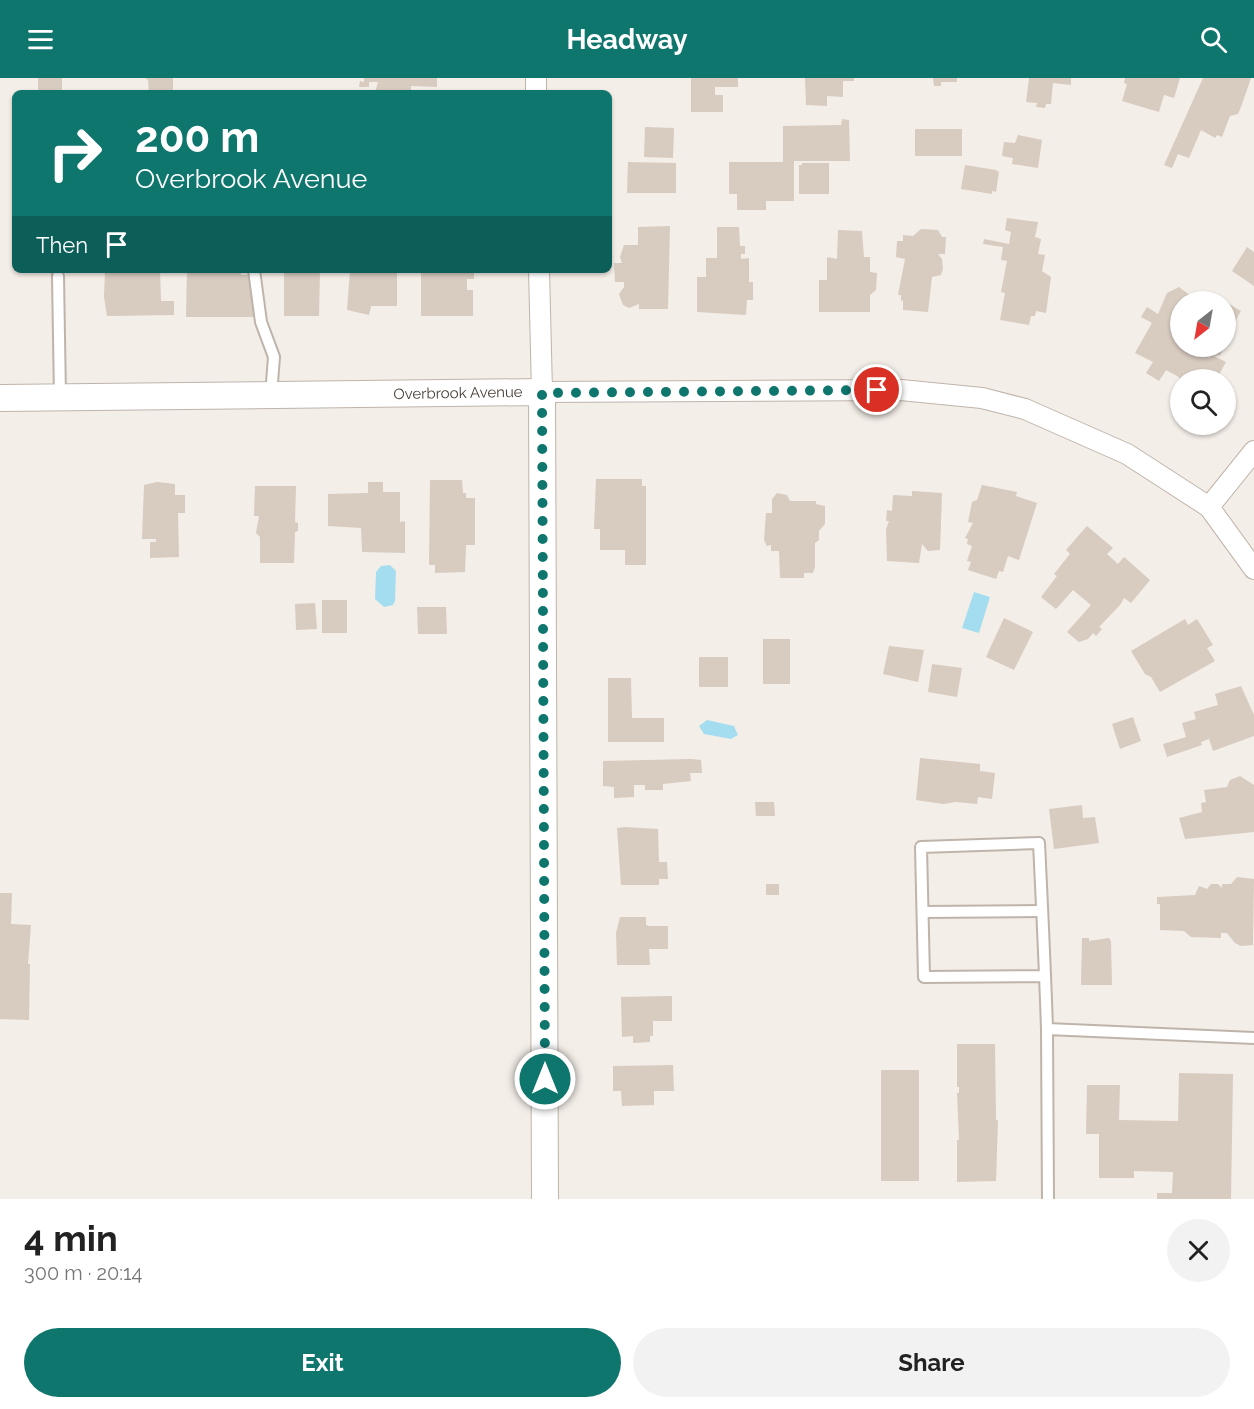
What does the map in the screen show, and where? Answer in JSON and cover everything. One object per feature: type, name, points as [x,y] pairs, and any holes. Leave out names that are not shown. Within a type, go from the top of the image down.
[{"type":"street","points":[[539,273],[542,393],[545,1199]]},
{"type":"street","name":"Overbrook Avenue","points":[[0,398],[901,390],[982,398],[1025,409],[1127,454],[1209,507],[1254,569]]},
{"type":"street","points":[[1209,507],[1254,451]]},
{"type":"lane","points":[[254,273],[261,322],[274,357],[271,395]]},
{"type":"lane","points":[[58,276],[60,397]]},
{"type":"lane","points":[[1045,976],[924,977],[921,847],[1039,843],[1045,976],[1047,1029],[1048,1199]]},
{"type":"lane","points":[[923,912],[1042,910]]},
{"type":"lane","points":[[1047,1029],[1254,1038]]},
{"type":"water","points":[[390,565],[396,571],[395,601],[393,605],[384,607],[375,599],[376,572],[381,566]]},
{"type":"water","points":[[974,592],[990,597],[979,633],[962,628]]},
{"type":"water","points":[[707,720],[734,726],[738,735],[731,739],[704,734],[699,726]]},
{"type":"building","points":[[38,78],[62,78],[62,90],[38,90]]},
{"type":"building","points":[[145,78],[173,78],[173,90],[149,90],[148,80]]},
{"type":"building","points":[[364,78],[437,78],[437,87],[411,86],[411,90],[376,90],[378,82],[369,82],[369,87],[359,87],[360,81],[364,82]]},
{"type":"building","points":[[691,78],[738,78],[738,87],[715,87],[715,95],[723,95],[723,112],[691,112]]},
{"type":"building","points":[[805,78],[854,78],[854,81],[843,81],[843,97],[827,96],[827,106],[806,105]]},
{"type":"building","points":[[933,78],[957,78],[957,82],[941,82],[941,86],[934,86]]},
{"type":"building","points":[[1029,78],[1071,78],[1071,85],[1053,83],[1051,104],[1046,104],[1045,108],[1036,107],[1037,103],[1026,102]]},
{"type":"building","points":[[1125,78],[1180,78],[1174,98],[1164,95],[1159,112],[1122,101],[1127,84],[1124,83]]},
{"type":"building","points":[[1203,78],[1251,78],[1238,114],[1230,116],[1222,137],[1217,135],[1215,138],[1201,130],[1189,158],[1178,154],[1172,168],[1164,165]]},
{"type":"building","points":[[842,119],[849,120],[850,161],[794,161],[794,201],[766,201],[766,210],[737,210],[737,194],[729,194],[729,162],[783,162],[783,126],[841,125]]},
{"type":"building","points":[[645,127],[674,128],[673,158],[644,157]]},
{"type":"building","points":[[915,129],[962,129],[962,156],[915,156]]},
{"type":"building","points":[[1018,135],[1042,140],[1038,168],[1012,164],[1013,158],[1002,156],[1004,142],[1015,143]]},
{"type":"building","points":[[628,162],[676,163],[676,193],[627,193]]},
{"type":"building","points":[[829,163],[829,194],[799,194],[799,165]]},
{"type":"building","points":[[965,165],[999,172],[996,192],[992,191],[992,194],[961,189]]},
{"type":"building","points":[[1007,218],[1038,222],[1035,237],[1041,239],[1038,254],[1045,255],[1042,271],[1051,277],[1046,313],[1036,311],[1035,316],[1031,316],[1029,325],[1000,320],[1005,293],[1001,292],[1007,261],[1001,260],[1003,247],[983,244],[984,239],[1009,244],[1011,232],[1005,230]]},
{"type":"building","points":[[670,226],[668,309],[639,309],[639,304],[629,308],[623,305],[619,294],[624,287],[624,282],[615,282],[614,263],[622,263],[620,257],[624,245],[638,245],[638,227]]},
{"type":"building","points":[[717,227],[739,227],[740,246],[745,246],[745,254],[741,254],[741,259],[749,258],[749,282],[753,282],[753,300],[747,300],[746,315],[697,312],[697,277],[706,277],[706,258],[717,258]]},
{"type":"building","points":[[921,229],[938,230],[942,237],[946,237],[945,254],[938,254],[942,259],[943,269],[941,275],[932,277],[928,312],[903,310],[903,300],[901,301],[901,295],[898,295],[905,259],[896,257],[897,241],[903,241],[903,235],[913,236]]},
{"type":"building","points":[[838,230],[862,231],[864,257],[870,257],[870,272],[877,273],[876,290],[870,295],[870,312],[819,312],[819,280],[827,280],[827,257],[837,259]]},
{"type":"building","points":[[1247,247],[1254,252],[1254,286],[1232,271]]},
{"type":"building","points":[[105,273],[160,273],[161,301],[174,301],[174,315],[107,316],[104,297]]},
{"type":"building","points":[[187,273],[251,275],[253,299],[258,299],[258,317],[186,317]]},
{"type":"building","points":[[284,273],[320,273],[319,316],[284,316]]},
{"type":"building","points":[[350,273],[397,273],[397,306],[371,306],[369,315],[347,310]]},
{"type":"building","points":[[421,273],[474,273],[474,279],[467,279],[467,290],[473,290],[473,316],[421,316]]},
{"type":"building","points":[[1179,287],[1184,291],[1171,291]]},
{"type":"building","points":[[1170,292],[1170,357],[1216,357],[1226,362],[1222,369],[1170,369],[1170,372],[1166,370],[1159,381],[1146,373],[1153,362],[1135,353],[1152,323],[1141,317],[1147,307],[1158,314],[1167,293]]},
{"type":"building","points":[[1236,308],[1241,311],[1236,320]]},
{"type":"building","points":[[596,479],[642,479],[642,486],[646,486],[646,565],[625,565],[625,550],[600,550],[600,529],[594,529]]},
{"type":"building","points":[[430,480],[462,480],[463,493],[466,493],[466,498],[475,498],[475,545],[466,545],[465,572],[435,573],[435,565],[429,565]]},
{"type":"building","points":[[157,482],[175,484],[175,495],[185,495],[185,513],[178,513],[179,557],[150,558],[150,542],[156,542],[156,539],[142,539],[144,485]]},
{"type":"building","points":[[368,482],[383,482],[383,492],[400,492],[400,522],[405,521],[405,553],[362,552],[361,528],[328,526],[328,494],[368,493]]},
{"type":"building","points":[[982,485],[1017,492],[1016,496],[1037,503],[1019,560],[1008,556],[1003,572],[999,571],[996,579],[968,570],[971,562],[967,561],[972,546],[967,544],[968,539],[965,538],[973,523],[968,522],[972,502],[977,500]]},
{"type":"building","points":[[255,486],[296,486],[295,522],[298,523],[298,531],[295,532],[294,563],[260,563],[260,537],[256,533],[259,516],[254,516]]},
{"type":"building","points":[[912,491],[942,493],[940,550],[928,551],[922,544],[919,563],[887,561],[886,529],[889,521],[886,521],[887,510],[892,511],[893,495],[912,496]]},
{"type":"building","points":[[777,493],[787,495],[790,501],[816,501],[816,504],[825,506],[825,524],[819,531],[819,540],[815,543],[815,567],[813,573],[804,573],[804,578],[780,578],[779,551],[771,551],[771,545],[767,546],[764,540],[766,513],[772,513],[772,499]]},
{"type":"building","points":[[1087,526],[1113,548],[1107,554],[1118,564],[1124,557],[1150,580],[1131,603],[1124,598],[1099,627],[1102,629],[1096,636],[1093,633],[1088,639],[1079,642],[1067,632],[1091,605],[1073,590],[1056,609],[1041,597],[1057,576],[1054,574],[1070,554],[1066,550]]},
{"type":"building","points":[[322,600],[347,600],[347,633],[322,633]]},
{"type":"building","points":[[315,603],[317,629],[296,630],[295,604]]},
{"type":"building","points":[[417,607],[446,607],[447,634],[418,634]]},
{"type":"building","points":[[1004,618],[1033,632],[1014,670],[986,657]]},
{"type":"building","points":[[1185,619],[1188,625],[1197,619],[1213,645],[1207,648],[1215,661],[1160,692],[1151,677],[1145,674],[1131,651]]},
{"type":"building","points":[[763,639],[790,639],[790,684],[763,684]]},
{"type":"building","points":[[889,646],[924,650],[918,682],[883,674]]},
{"type":"building","points":[[699,657],[728,657],[728,687],[699,687]]},
{"type":"building","points":[[932,664],[962,668],[957,697],[928,692]]},
{"type":"building","points":[[608,678],[631,678],[632,718],[664,718],[664,742],[608,742]]},
{"type":"building","points":[[1241,686],[1254,715],[1254,736],[1213,751],[1209,739],[1201,742],[1202,745],[1167,757],[1163,744],[1186,737],[1182,723],[1196,719],[1194,712],[1218,705],[1215,694]]},
{"type":"building","points":[[1133,717],[1141,741],[1120,749],[1112,724]]},
{"type":"building","points":[[920,758],[980,764],[980,771],[995,773],[992,799],[978,797],[977,804],[956,802],[943,804],[916,800]]},
{"type":"building","points":[[701,760],[702,773],[690,773],[691,781],[663,784],[663,790],[645,790],[645,785],[634,785],[634,797],[614,798],[614,787],[603,786],[603,761]]},
{"type":"building","points":[[1240,776],[1254,785],[1254,832],[1185,839],[1179,818],[1202,812],[1201,803],[1206,802],[1204,790],[1227,787],[1230,780]]},
{"type":"building","points":[[755,802],[774,802],[775,816],[756,816]]},
{"type":"building","points":[[1082,805],[1083,818],[1095,817],[1099,843],[1054,849],[1049,809]]},
{"type":"building","points":[[617,828],[658,829],[659,862],[667,862],[668,879],[659,879],[659,885],[621,885]]},
{"type":"building","points":[[1237,877],[1254,879],[1253,945],[1241,946],[1235,943],[1227,933],[1221,933],[1221,938],[1191,937],[1184,931],[1160,930],[1160,904],[1157,904],[1157,897],[1195,895],[1199,886],[1207,889],[1211,884],[1218,884],[1222,888],[1222,884],[1231,884]]},
{"type":"building","points":[[766,884],[779,884],[779,895],[766,895]]},
{"type":"building","points":[[0,893],[12,893],[11,924],[31,925],[28,964],[30,964],[29,1020],[0,1019]]},
{"type":"building","points":[[620,917],[646,917],[646,925],[668,926],[668,949],[649,949],[650,965],[617,965],[616,933]]},
{"type":"building","points":[[1082,938],[1089,938],[1089,941],[1109,938],[1111,941],[1112,985],[1081,985]]},
{"type":"building","points":[[672,996],[672,1021],[653,1021],[653,1036],[650,1036],[650,1042],[633,1043],[633,1036],[622,1037],[621,997]]},
{"type":"building","points":[[957,1044],[995,1044],[996,1120],[998,1120],[996,1181],[957,1182],[957,1140],[959,1140],[957,1093],[959,1093],[959,1087],[957,1087]]},
{"type":"building","points":[[673,1065],[674,1091],[654,1091],[654,1105],[622,1106],[621,1091],[613,1091],[613,1066]]},
{"type":"building","points":[[881,1070],[919,1070],[919,1181],[881,1181]]},
{"type":"building","points":[[1179,1073],[1233,1074],[1231,1199],[1157,1199],[1157,1193],[1172,1193],[1173,1172],[1134,1171],[1134,1178],[1099,1178],[1099,1134],[1086,1134],[1087,1085],[1120,1085],[1119,1120],[1178,1121]]},
{"type":"route","points":[[545,1079],[542,393],[877,390]]}]
